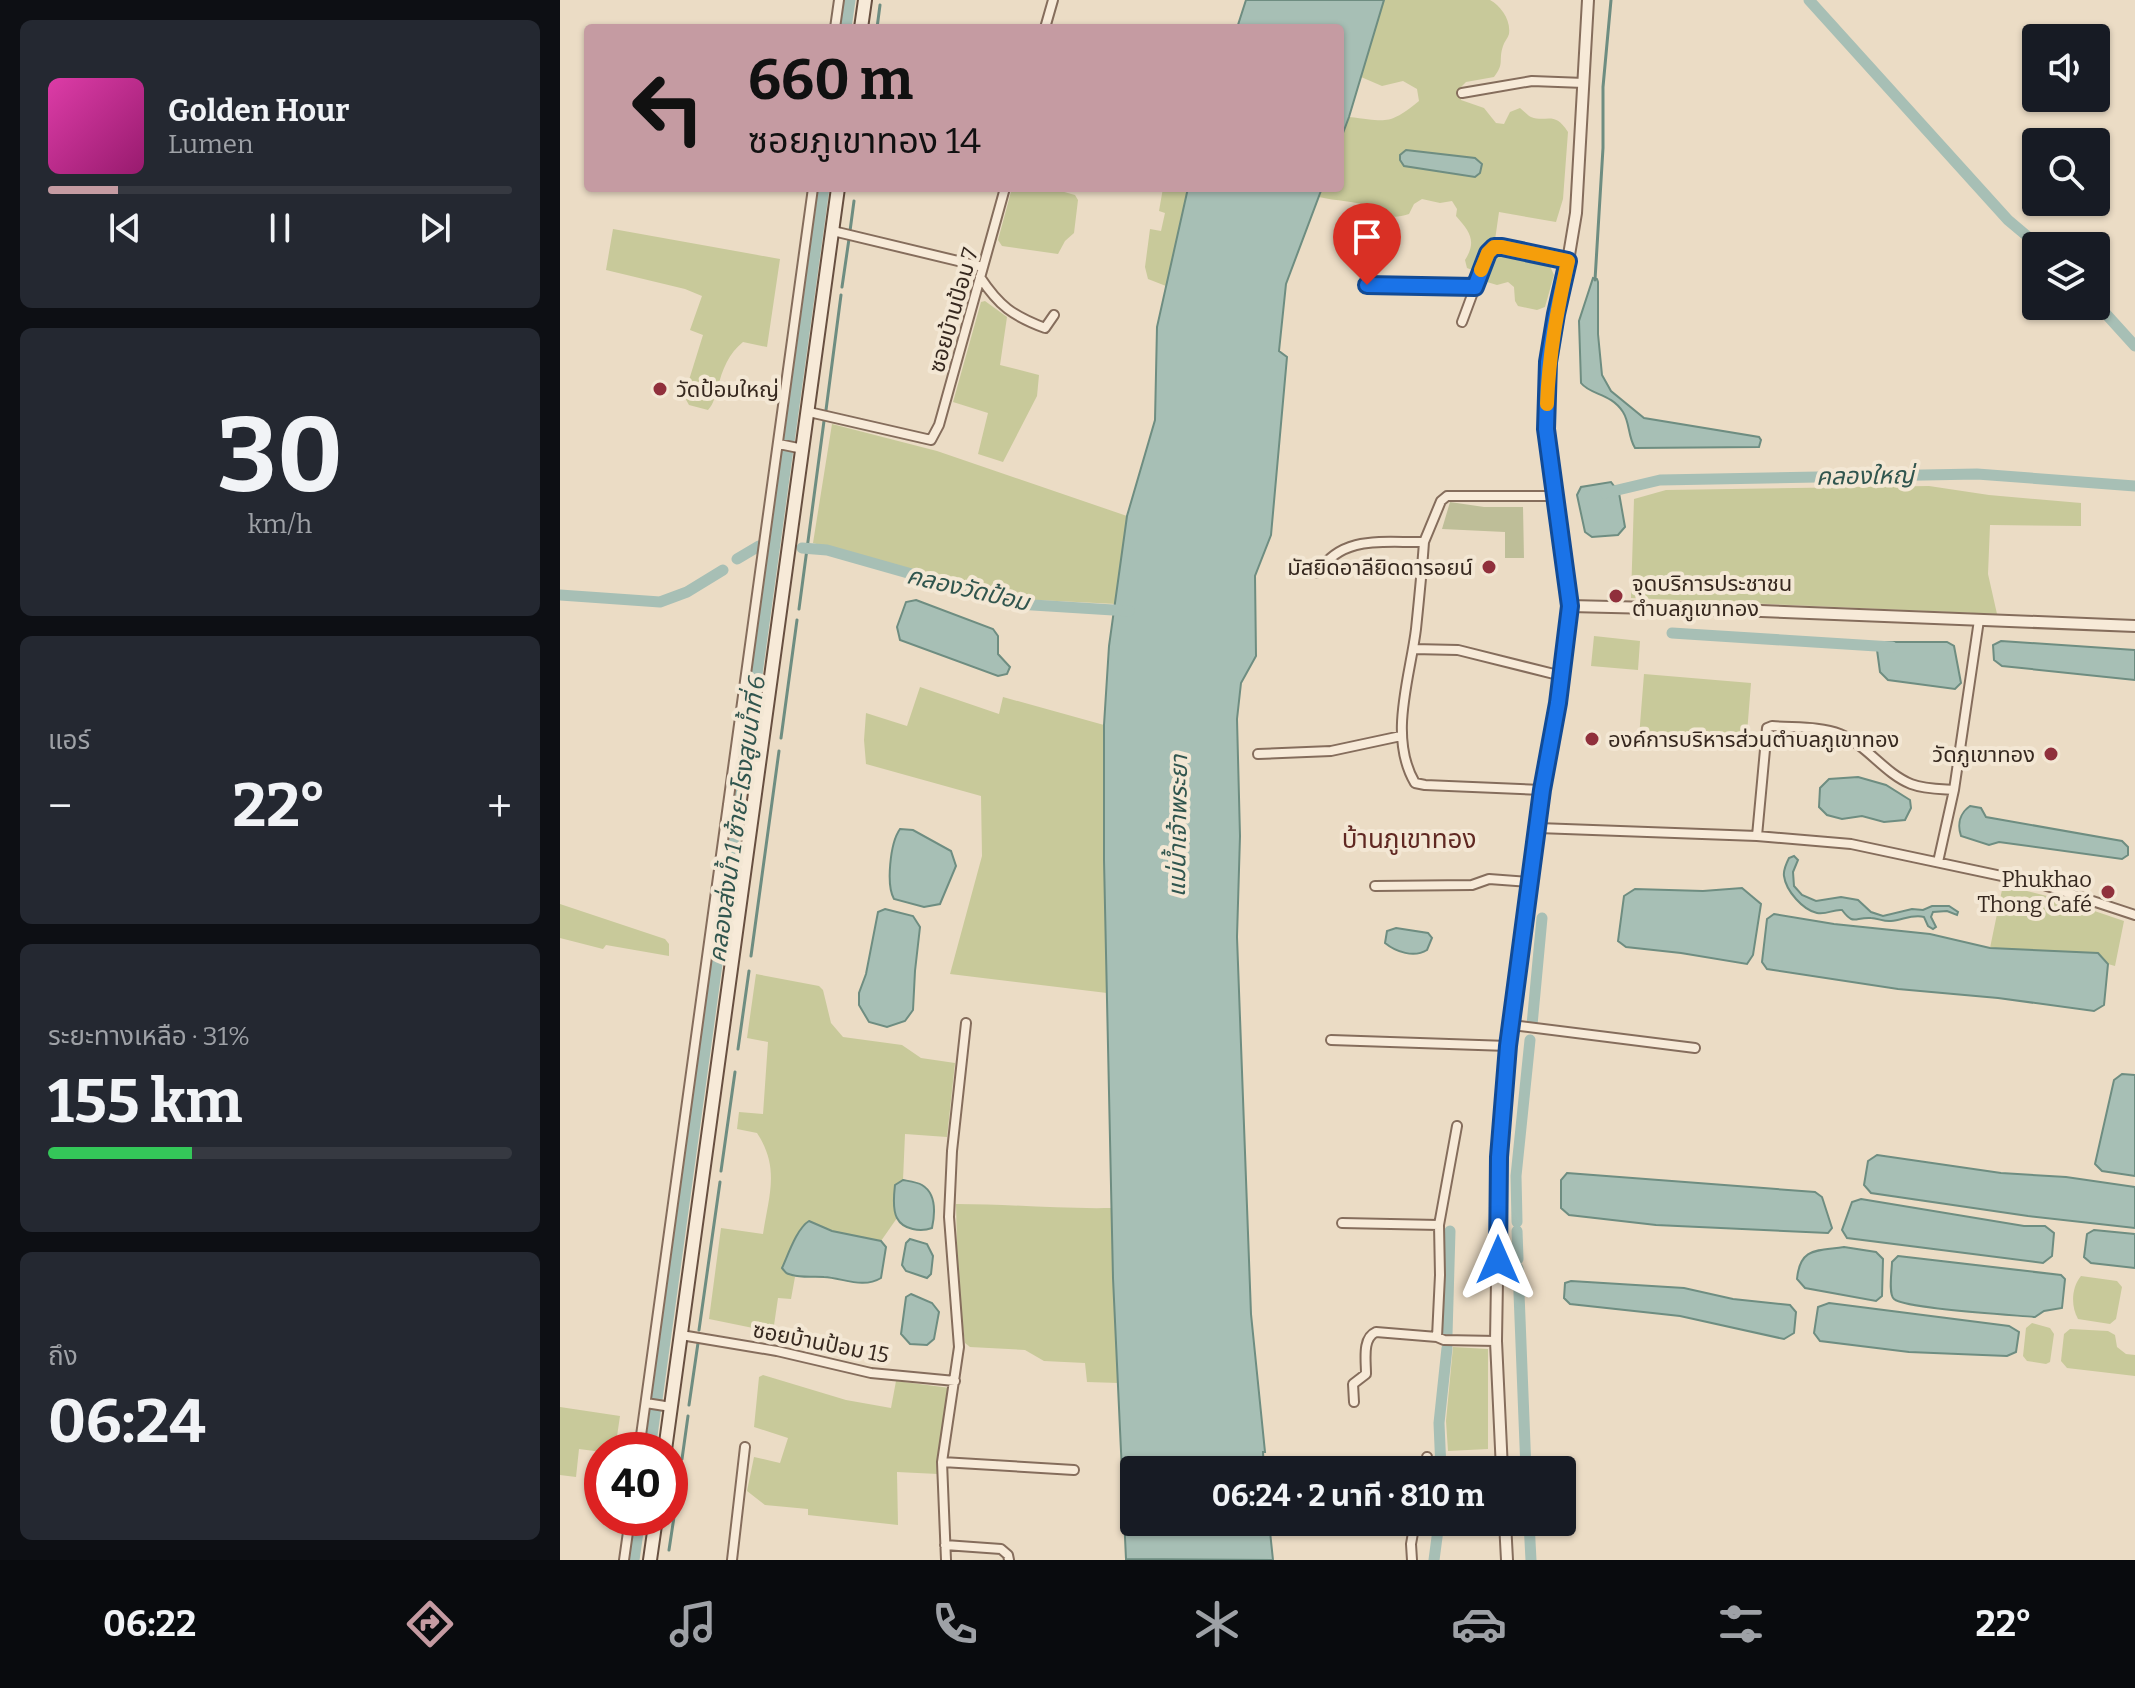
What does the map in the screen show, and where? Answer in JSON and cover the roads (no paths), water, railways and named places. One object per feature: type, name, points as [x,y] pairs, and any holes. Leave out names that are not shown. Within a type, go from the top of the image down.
[{"type":"main road","points":[[862,24],[865,0]]},
{"type":"main road","points":[[666,1432],[838,192]]},
{"type":"main road","points":[[650,1560],[653,1536]]},
{"type":"street","points":[[836,24],[839,0]]},
{"type":"street","points":[[1046,24],[1053,0]]},
{"type":"street","points":[[1501,1456],[1496,1341],[1499,1157],[1508,1046],[1529,882],[1570,606],[1546,429],[1548,362],[1576,213],[1588,0]]},
{"type":"street","points":[[1462,93],[1532,81],[1584,83]]},
{"type":"street","points":[[643,1432],[781,445],[813,192]]},
{"type":"street","name":"ซอยบ้านป้อม 7","points":[[809,412],[931,440],[939,425],[1004,192]]},
{"type":"street","points":[[833,231],[983,267]]},
{"type":"street","points":[[1462,322],[1488,253],[1494,247],[1568,261]]},
{"type":"street","points":[[980,277],[991,295],[1015,316],[1045,328],[1054,315]]},
{"type":"street","points":[[1367,285],[1475,287]]},
{"type":"street","points":[[781,445],[800,448]]},
{"type":"street","points":[[1542,790],[1415,783],[1409,774],[1401,736],[1424,542],[1441,501],[1447,496],[1556,496]]},
{"type":"street","points":[[1318,573],[1325,561],[1349,546],[1424,542]]},
{"type":"street","points":[[1570,606],[2135,626]]},
{"type":"street","points":[[1938,862],[1954,790],[1979,620]]},
{"type":"street","points":[[1413,649],[1458,650],[1562,676]]},
{"type":"street","points":[[1757,836],[1767,728],[1772,726],[1838,733],[1912,784],[1954,790]]},
{"type":"street","points":[[1258,754],[1331,751],[1401,736]]},
{"type":"street","points":[[730,804],[750,808]]},
{"type":"street","points":[[1538,828],[1757,836],[1851,844],[2044,885],[2135,915]]},
{"type":"street","points":[[1375,886],[1472,885],[1489,879],[1529,882]]},
{"type":"street","points":[[946,1560],[942,1462],[959,1347],[950,1204],[952,1151],[966,1023]]},
{"type":"street","points":[[1512,1025],[1695,1048]]},
{"type":"street","points":[[1331,1040],[1508,1046]]},
{"type":"street","points":[[1437,1337],[1439,1225],[1457,1126]]},
{"type":"street","points":[[1342,1223],[1439,1225]]},
{"type":"street","points":[[1354,1402],[1353,1384],[1366,1374],[1367,1338],[1371,1333],[1496,1341]]},
{"type":"street","name":"ซอยบ้านป้อม 15","points":[[681,1335],[777,1351],[871,1373],[955,1381]]},
{"type":"street","points":[[649,1403],[667,1406]]},
{"type":"street","points":[[732,1560],[745,1447]]},
{"type":"street","points":[[942,1462],[1074,1470]]},
{"type":"street","points":[[624,1560],[627,1536]]},
{"type":"street","points":[[1412,1536],[1412,1560]]},
{"type":"street","points":[[1506,1536],[1507,1560]]},
{"type":"street","points":[[945,1545],[1001,1549],[1009,1560]]},
{"type":"water","points":[[1246,0],[1384,0],[1344,130],[1344,24],[1238,24]]},
{"type":"water","points":[[1406,150],[1475,158],[1482,164],[1480,173],[1475,177],[1404,166],[1400,155]]},
{"type":"water","name":"แม่น้ำเจ้าพระยา","points":[[1187,192],[1320,192],[1286,284],[1279,351],[1287,357],[1271,535],[1255,576],[1256,656],[1241,683],[1237,719],[1240,836],[1237,937],[1251,1314],[1263,1456],[1121,1456],[1113,1278],[1104,725],[1109,646],[1127,516],[1155,420],[1157,327]]},
{"type":"water","points":[[1593,278],[1598,282],[1602,375],[1611,391],[1644,418],[1759,437],[1759,447],[1635,448],[1625,416],[1618,406],[1581,383],[1579,321]]},
{"type":"water","points":[[1611,482],[1619,493],[1625,527],[1618,535],[1592,537],[1585,532],[1577,495],[1581,487]]},
{"type":"water","points":[[916,600],[993,629],[998,636],[998,654],[1010,667],[1007,674],[998,676],[900,640],[897,627],[906,602]]},
{"type":"water","points":[[2001,641],[2135,650],[2135,680],[2002,666],[1994,660],[1993,645]]},
{"type":"water","points":[[1882,642],[1947,642],[1954,646],[1961,683],[1955,689],[1888,680],[1880,672],[1877,650]]},
{"type":"water","points":[[1858,777],[1886,785],[1910,800],[1911,808],[1905,820],[1884,822],[1862,816],[1842,819],[1827,815],[1819,807],[1820,788],[1829,779]]},
{"type":"water","points":[[1970,806],[1981,808],[1986,817],[2122,841],[2128,847],[2128,855],[2122,859],[1999,842],[1989,845],[1961,836],[1960,819]]},
{"type":"water","points":[[900,829],[913,830],[951,851],[956,866],[940,904],[924,907],[894,899],[890,864]]},
{"type":"water","points":[[1794,856],[1798,860],[1793,872],[1794,886],[1802,895],[1816,901],[1841,897],[1858,900],[1871,912],[1883,916],[1932,906],[1949,906],[1958,912],[1957,915],[1947,911],[1933,912],[1931,917],[1936,927],[1933,929],[1920,916],[1888,921],[1871,918],[1855,920],[1842,910],[1812,911],[1796,899],[1785,882],[1785,867],[1789,858]]},
{"type":"water","points":[[1742,888],[1761,904],[1753,955],[1747,964],[1626,947],[1618,941],[1624,896],[1635,889],[1703,891]]},
{"type":"water","points":[[885,909],[913,916],[920,927],[913,1010],[905,1021],[887,1027],[869,1022],[859,1005],[859,993],[866,974],[878,912]]},
{"type":"water","points":[[1774,914],[1930,934],[1990,948],[2098,953],[2108,964],[2104,1005],[2094,1011],[1898,989],[1767,969],[1762,962],[1767,919]]},
{"type":"water","points":[[1396,928],[1428,933],[1432,938],[1427,950],[1411,954],[1389,946],[1385,943],[1387,931]]},
{"type":"water","points":[[2122,1074],[2135,1075],[2135,1176],[2102,1171],[2095,1164],[2114,1080]]},
{"type":"water","points":[[1877,1155],[2001,1173],[2066,1177],[2135,1187],[2135,1228],[1871,1193],[1864,1185],[1868,1161]]},
{"type":"water","points":[[1567,1173],[1815,1192],[1822,1197],[1832,1228],[1828,1233],[1656,1225],[1569,1215],[1561,1208],[1561,1180]]},
{"type":"water","points":[[903,1180],[927,1189],[933,1199],[932,1228],[913,1229],[897,1218],[895,1185]]},
{"type":"water","points":[[1861,1199],[2024,1226],[2045,1226],[2054,1233],[2052,1256],[2043,1263],[1847,1238],[1842,1230],[1852,1202]]},
{"type":"water","points":[[809,1221],[832,1231],[881,1241],[886,1247],[881,1278],[860,1283],[786,1273],[782,1268],[790,1249]]},
{"type":"water","points":[[2094,1230],[2135,1234],[2135,1268],[2091,1263],[2084,1257],[2087,1234]]},
{"type":"water","points":[[910,1239],[927,1244],[933,1256],[931,1274],[927,1278],[906,1271],[902,1265],[906,1243]]},
{"type":"water","points":[[1844,1247],[1876,1252],[1883,1259],[1882,1296],[1876,1301],[1805,1288],[1797,1279],[1806,1256],[1818,1250]]},
{"type":"water","points":[[1898,1256],[2061,1275],[2065,1279],[2062,1308],[2044,1311],[2035,1317],[1902,1303],[1894,1299],[1891,1292],[1892,1262]]},
{"type":"water","points":[[1565,1283],[1684,1288],[1733,1299],[1790,1305],[1796,1312],[1794,1333],[1784,1339],[1680,1316],[1570,1304],[1564,1298]]},
{"type":"water","points":[[911,1294],[932,1303],[939,1312],[934,1339],[927,1345],[910,1344],[901,1334],[906,1297]]},
{"type":"water","points":[[1829,1303],[2009,1326],[2019,1332],[2016,1352],[2007,1356],[1909,1352],[1820,1341],[1814,1333],[1818,1307]]},
{"type":"water","points":[[1125,1536],[1270,1536],[1273,1560],[1126,1559]]},
{"type":"waterway","name":"คลองส่งน้ำ 1 ซ้าย-โรงสูบน้ำที่ 6","points":[[847,24],[850,0]]},
{"type":"waterway","points":[[1595,280],[1603,148],[1603,87],[1611,0]]},
{"type":"waterway","points":[[1809,0],[2008,220],[2022,232]]},
{"type":"waterway","points":[[878,24],[880,5]]},
{"type":"waterway","name":"คลองส่งน้ำ 1 ซ้าย-โรงสูบน้ำที่ 6","points":[[652,1432],[823,192]]},
{"type":"waterway","points":[[850,231],[854,201]]},
{"type":"waterway","points":[[842,287],[849,239]]},
{"type":"waterway","points":[[826,410],[841,295]]},
{"type":"waterway","points":[[2110,318],[2135,346]]},
{"type":"waterway","points":[[799,609],[824,421]]},
{"type":"waterway","name":"คลองใหญ่","points":[[1605,493],[1660,480],[1977,474],[2135,486]]},
{"type":"waterway","name":"คลองวัดป้อม","points":[[737,559],[759,546]]},
{"type":"waterway","name":"คลองวัดป้อม","points":[[802,548],[827,550],[1017,604],[1129,611]]},
{"type":"waterway","name":"คลองวัดป้อม","points":[[560,595],[660,602],[687,592],[723,570]]},
{"type":"waterway","points":[[781,738],[797,620]]},
{"type":"waterway","points":[[1672,633],[1892,647]]},
{"type":"waterway","points":[[751,956],[779,751]]},
{"type":"waterway","points":[[1532,1025],[1542,918]]},
{"type":"waterway","points":[[738,1049],[749,971]]},
{"type":"waterway","points":[[1517,1222],[1516,1176],[1530,1040]]},
{"type":"waterway","points":[[721,1171],[735,1072]]},
{"type":"waterway","points":[[699,1330],[720,1182]]},
{"type":"waterway","points":[[1447,1335],[1450,1231]]},
{"type":"waterway","points":[[1517,1231],[1518,1259]]},
{"type":"waterway","points":[[1518,1268],[1525,1456]]},
{"type":"waterway","points":[[689,1405],[698,1343]]},
{"type":"waterway","points":[[1440,1456],[1439,1423],[1447,1348]]},
{"type":"waterway","points":[[686,1432],[688,1416]]},
{"type":"waterway","name":"คลองส่งน้ำ 1 ซ้าย-โรงสูบน้ำที่ 6","points":[[634,1560],[637,1536]]},
{"type":"waterway","points":[[669,1550],[671,1536]]},
{"type":"waterway","points":[[1434,1560],[1437,1536]]},
{"type":"waterway","points":[[1530,1536],[1531,1560]]},
{"type":"place","name":"วัดป้อมใหญ่","points":[[660,389]]},
{"type":"place","name":"มัสยิดอาลียิดดารอยน์","points":[[1489,567]]},
{"type":"place","name":"จุดบริการประชาชน ตำบลภูเขาทอง","points":[[1616,596]]},
{"type":"place","name":"องค์การบริหารส่วนตำบลภูเขาทอง","points":[[1592,739]]},
{"type":"place","name":"วัดภูเขาทอง","points":[[2051,754]]},
{"type":"place","name":"Phukhao Thong Café","points":[[2108,892]]},
{"type":"district","name":"บ้านภูเขาทอง","points":[[1409,839]]}]
